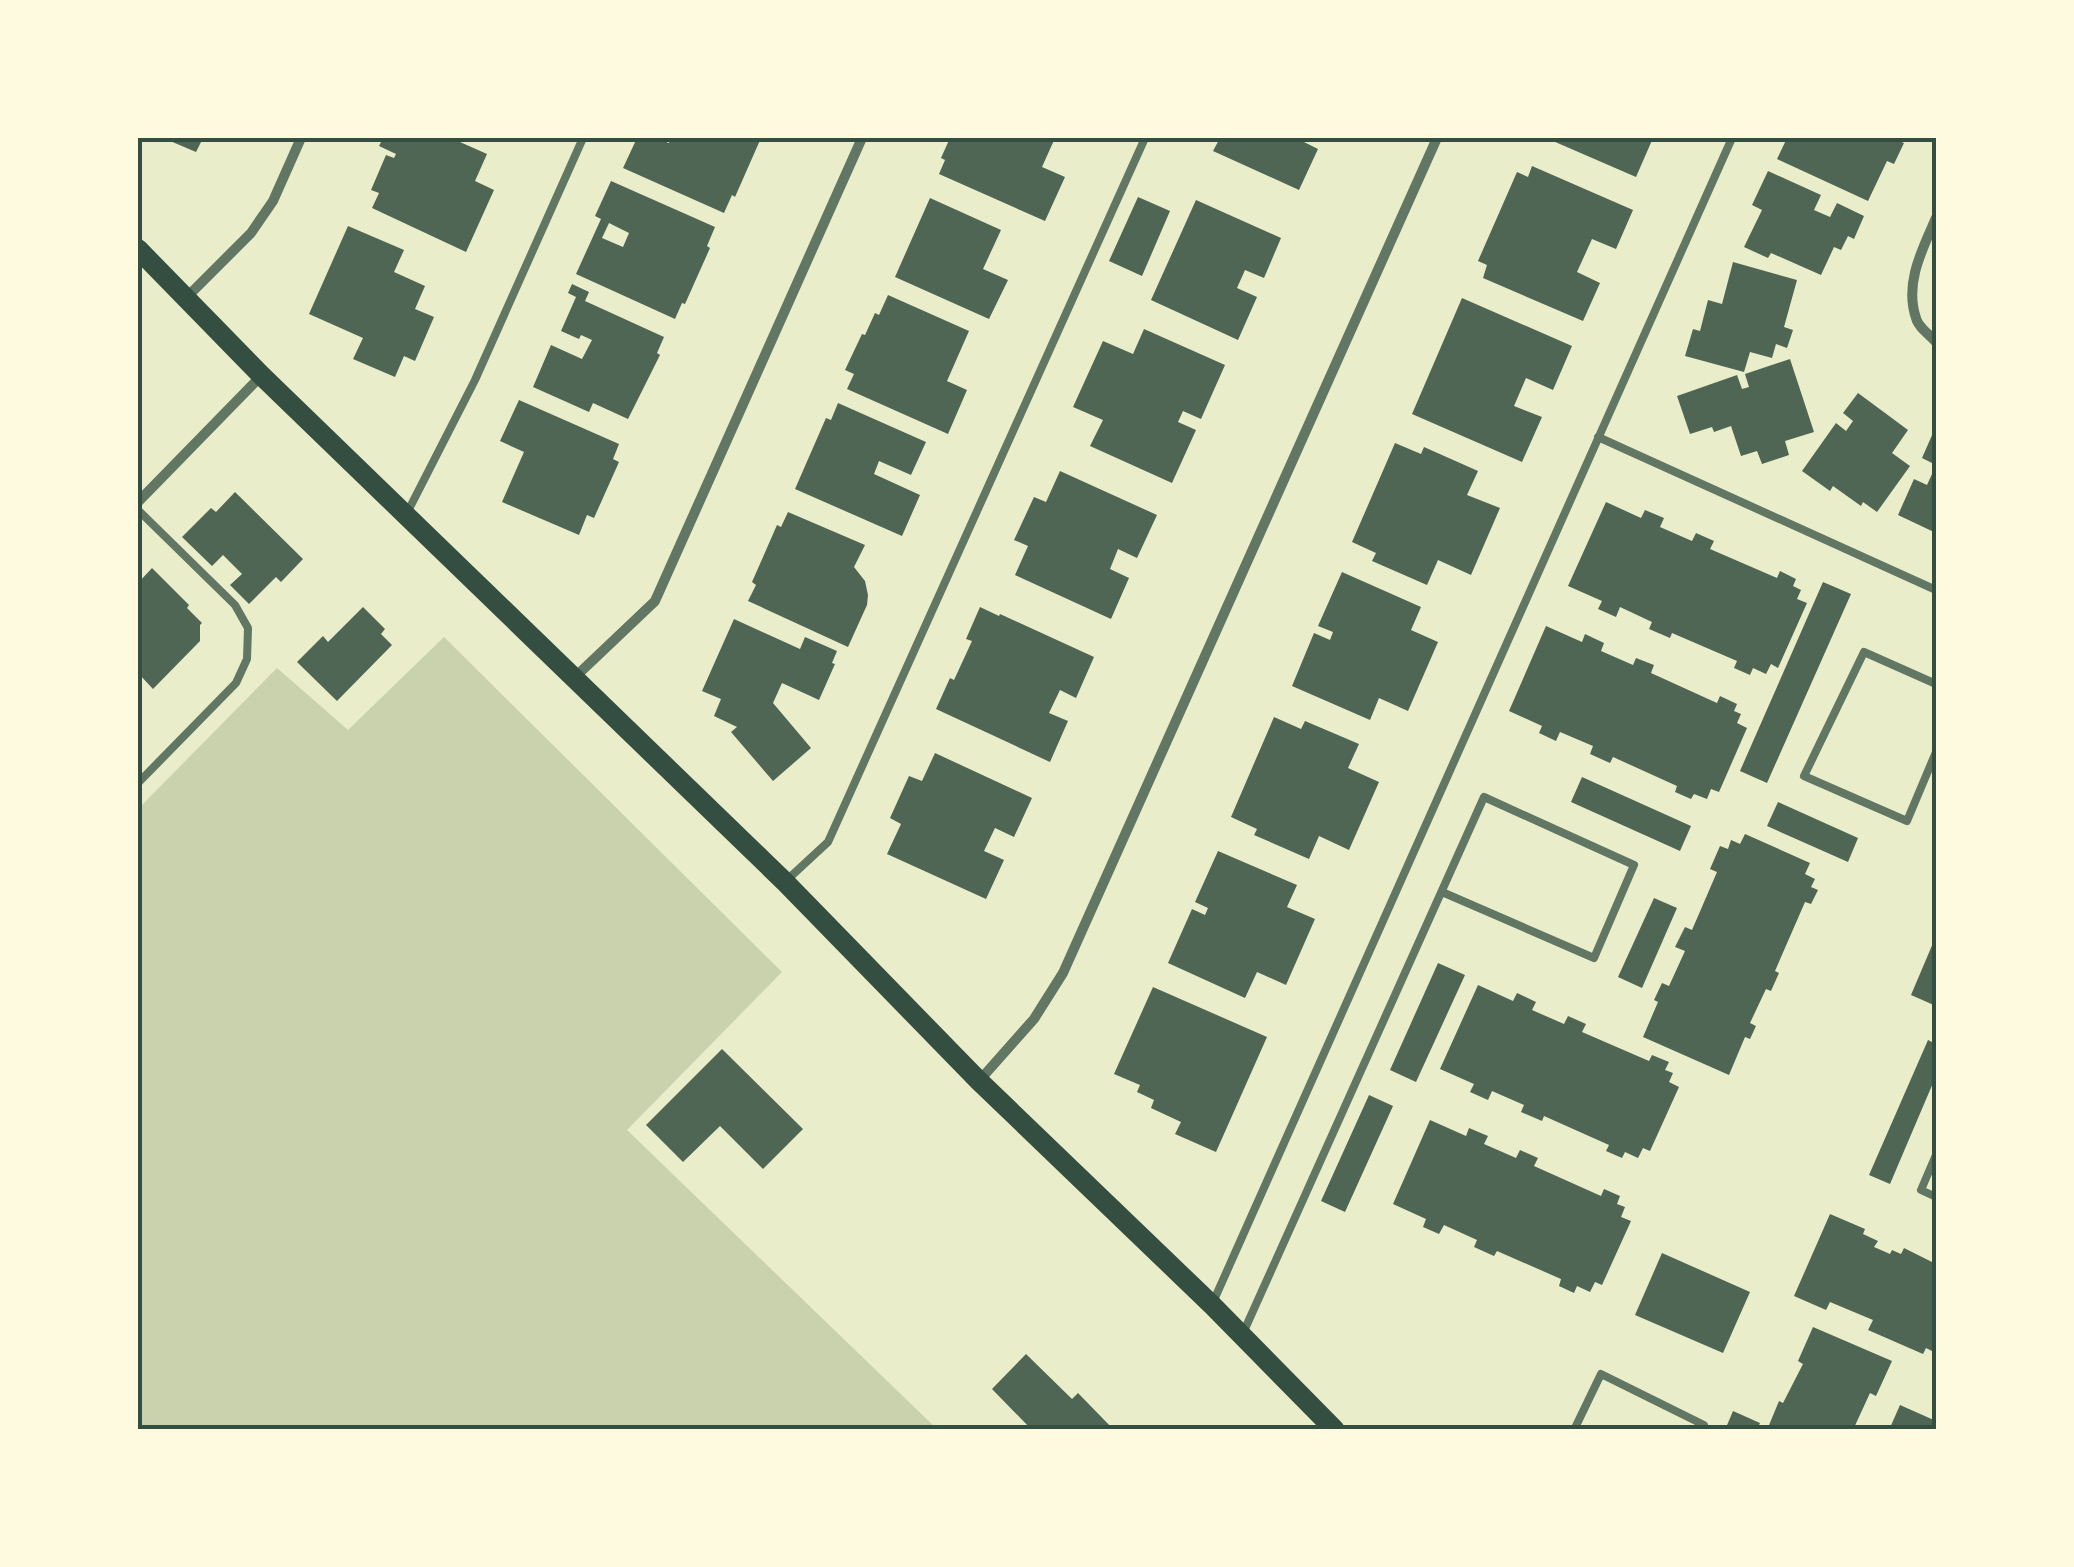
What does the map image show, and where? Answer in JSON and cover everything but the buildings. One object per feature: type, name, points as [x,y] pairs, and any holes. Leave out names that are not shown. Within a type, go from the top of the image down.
[{"type":"main road","points":[[138,249],[1336,1430]]},
{"type":"street","points":[[187,297],[251,233],[273,200],[301,138]]},
{"type":"street","points":[[575,678],[655,601],[862,138]]},
{"type":"street","points":[[979,1081],[1034,1020],[1063,973],[1437,138]]},
{"type":"street","points":[[1936,218],[1916,265],[1912,292],[1916,321],[1936,342]]},
{"type":"street","points":[[138,502],[262,375]]},
{"type":"lane","points":[[406,514],[475,380],[583,138]]},
{"type":"lane","points":[[784,882],[828,842],[1145,138]]},
{"type":"lane","points":[[1212,1304],[1732,138]]},
{"type":"lane","points":[[1598,437],[1936,590]]},
{"type":"lane","points":[[138,510],[235,605],[248,628],[248,659],[236,683],[138,783]]},
{"type":"lane","points":[[1936,684],[1864,652],[1804,776],[1906,821],[1936,752]]},
{"type":"lane","points":[[1242,1335],[1484,797],[1634,865],[1594,958],[1442,892]]},
{"type":"lane","points":[[1936,1155],[1921,1190],[1936,1197]]},
{"type":"lane","points":[[1574,1430],[1601,1374],[1704,1424],[1702,1430]]},
{"type":"green space","points":[[444,637],[782,972],[627,1130],[937,1429],[138,1429],[138,809],[277,668],[348,730]]}]
